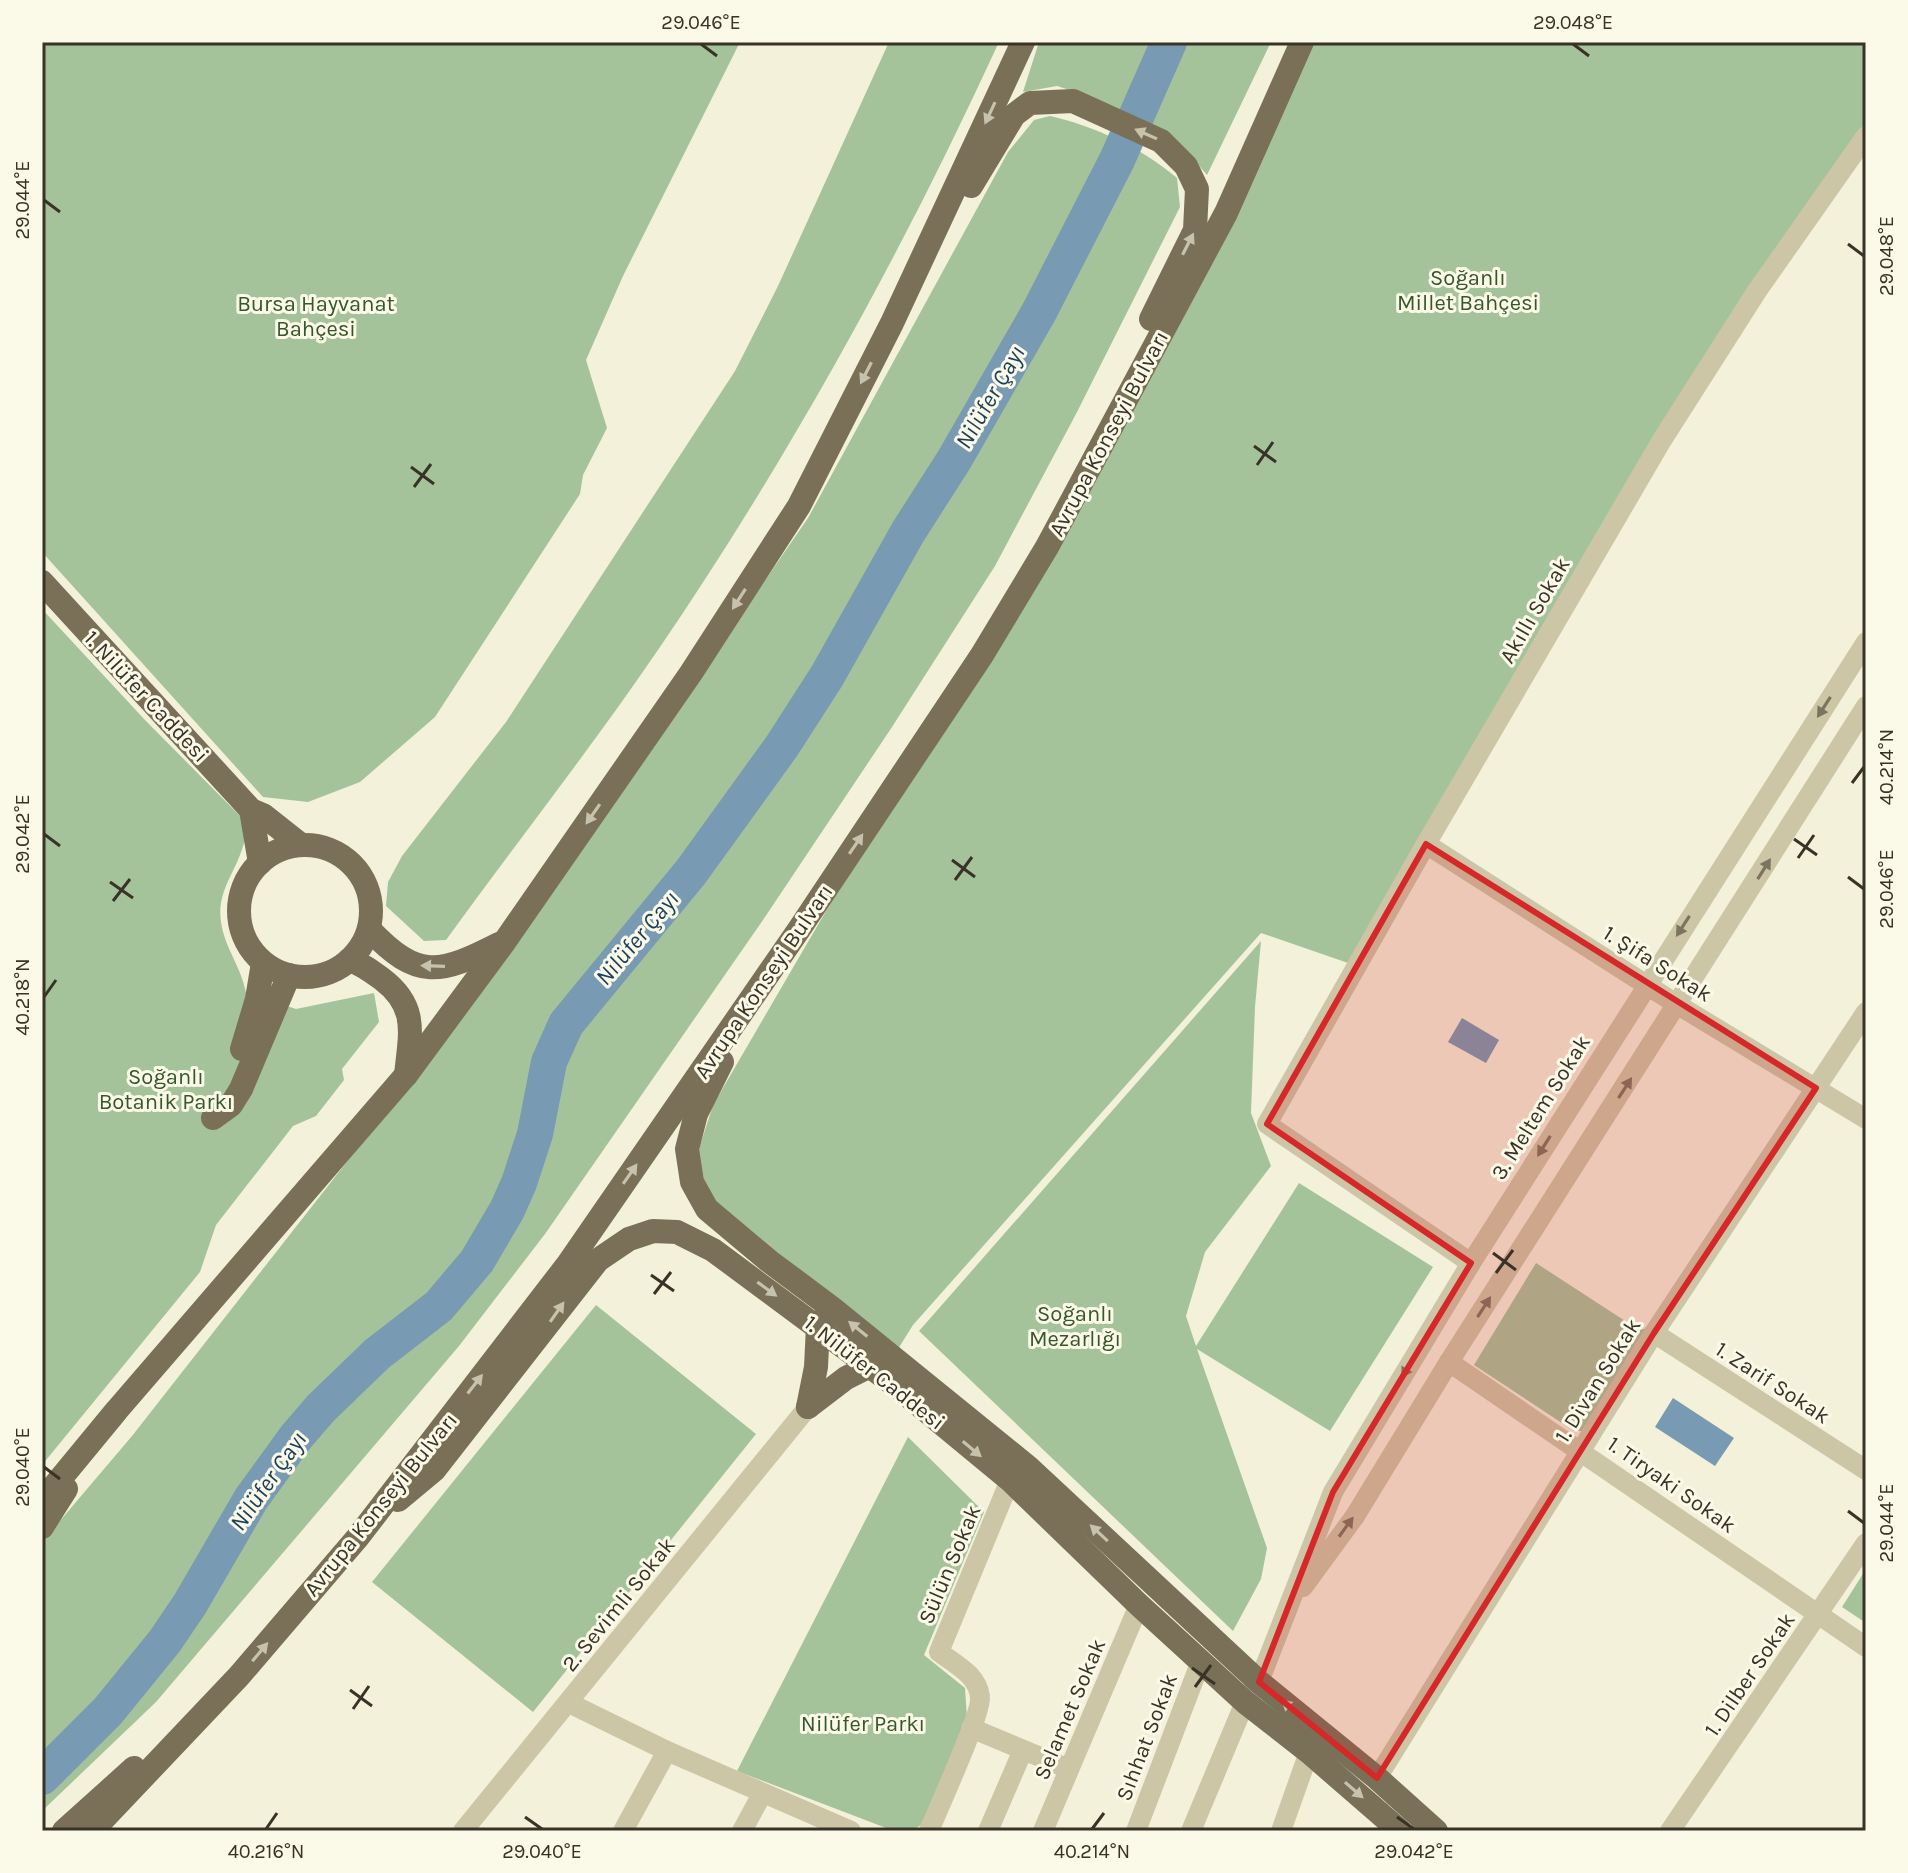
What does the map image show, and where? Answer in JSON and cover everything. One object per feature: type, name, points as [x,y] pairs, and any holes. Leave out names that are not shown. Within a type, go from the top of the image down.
[{"type":"main road","points":[[42,1501],[406,1075],[505,941],[691,673],[799,506],[892,323],[1023,42]]},
{"type":"main road","name":"Avrupa Konseyi Bulvarı","points":[[92,1831],[239,1676],[358,1537],[568,1264],[800,928],[982,655],[1047,547],[1226,213],[1302,42]]},
{"type":"main road","points":[[892,323],[997,142],[1014,115],[1030,103],[1073,101],[1161,141],[1186,166],[1197,189],[1195,230],[1155,310],[1101,444]]},
{"type":"main road","name":"1. Nilüfer Caddesi","points":[[42,582],[251,810],[263,815],[301,845]]},
{"type":"main road","points":[[251,810],[260,863]]},
{"type":"main road","points":[[301,845],[322,847],[341,855],[357,869],[367,888],[371,908],[369,929],[359,950],[349,960],[321,976],[299,978],[277,972],[263,963],[248,946],[238,918],[240,895],[248,876],[280,849],[301,845]]},
{"type":"main road","name":"1. Nilüfer Caddesi","points":[[800,928],[726,1053],[696,1114],[687,1149],[692,1182],[707,1209],[769,1261],[825,1317],[1028,1467],[1309,1752],[1394,1829]]},
{"type":"main road","points":[[369,929],[406,960],[429,968],[463,963],[505,941]]},
{"type":"main road","points":[[349,960],[366,967],[396,990],[408,1008],[411,1028],[406,1075]]},
{"type":"main road","points":[[263,963],[248,1033],[235,1068],[219,1097],[213,1118],[231,1105],[241,1089],[289,975]]},
{"type":"main road","name":"1. Nilüfer Caddesi","points":[[358,1537],[434,1470],[576,1285],[598,1260],[629,1239],[653,1231],[677,1232],[825,1317]]},
{"type":"main road","points":[[808,1407],[825,1317]]},
{"type":"main road","points":[[808,1407],[877,1358]]},
{"type":"main road","name":"1. Nilüfer Caddesi","points":[[877,1358],[1201,1661],[1252,1692],[1377,1778],[1436,1831]]},
{"type":"main road","points":[[42,1527],[117,1410]]},
{"type":"main road","points":[[64,1831],[239,1676]]},
{"type":"street","name":"Akıllı Sokak","points":[[1471,1263],[1267,1124],[1426,844],[1670,427],[1757,291],[1866,136]]},
{"type":"street","name":"3. Meltem Sokak","points":[[1191,1831],[1252,1692],[1333,1492],[1471,1263],[1866,642]]},
{"type":"street","name":"3. Meltem Sokak","points":[[1284,1613],[1355,1516],[1449,1362],[1866,706]]},
{"type":"street","name":"1. Şifa Sokak","points":[[1426,844],[1678,1005],[1866,1119]]},
{"type":"street","name":"1. Divan Sokak","points":[[1377,1778],[1654,1333],[1866,1012]]},
{"type":"street","name":"1. Zarif Sokak","points":[[1654,1333],[1866,1470]]},
{"type":"street","name":"1. Tiryaki Sokak","points":[[1449,1362],[1866,1647]]},
{"type":"street","name":"2. Sevimli Sokak","points":[[463,1831],[808,1407]]},
{"type":"street","name":"Sülün Sokak","points":[[929,1831],[981,1698],[972,1677],[939,1652],[1010,1480]]},
{"type":"street","name":"1. Dilber Sokak","points":[[1670,1831],[1866,1543]]},
{"type":"street","name":"Selamet Sokak","points":[[1043,1831],[1139,1605]]},
{"type":"street","name":"Sıhhat Sokak","points":[[1136,1831],[1201,1661]]},
{"type":"street","points":[[569,1703],[667,1751],[851,1831]]},
{"type":"street","points":[[971,1728],[1069,1769]]},
{"type":"street","points":[[988,1831],[1023,1750]]},
{"type":"street","points":[[623,1831],[667,1751]]},
{"type":"street","points":[[1281,1831],[1309,1752]]},
{"type":"street","points":[[742,1831],[762,1794]]},
{"type":"highlighted area","points":[[1426,844],[1816,1088],[1654,1333],[1377,1778],[1259,1682],[1333,1492],[1471,1263],[1267,1124]]},
{"type":"green space","name":"Bursa Hayvanat Bahçesi","points":[[42,42],[740,42],[623,276],[586,360],[607,428],[583,475],[580,494],[435,717],[360,782],[308,802],[263,797],[42,552]]},
{"type":"green space","points":[[889,42],[999,42],[884,275],[799,427],[708,575],[608,721],[446,940],[424,941],[386,906],[388,882],[402,856],[506,722],[735,371],[778,286]]},
{"type":"green space","points":[[1039,42],[1271,42],[1207,175],[1182,146],[1089,96],[1057,86],[1023,92]]},
{"type":"green space","name":"Soğanlı Millet Bahçesi","points":[[1313,42],[1866,42],[1866,125],[1789,236],[1348,963],[1261,933],[913,1325],[898,1349],[706,1196],[697,1155],[713,1105],[840,887],[955,715]]},
{"type":"green space","points":[[1050,116],[1117,140],[1149,157],[1177,178],[1180,207],[995,566],[763,920],[545,1234],[459,1346],[156,1702],[42,1811],[42,1542],[132,1436],[411,1080],[620,791],[808,518],[1008,152],[1034,120]]},
{"type":"green space","name":"Soğanlı Botanik Parkı","points":[[42,609],[145,720],[249,825],[223,895],[220,912],[223,932],[246,993],[296,1009],[374,993],[379,1022],[342,1069],[344,1080],[316,1116],[293,1126],[216,1225],[200,1272],[42,1465]]},
{"type":"green space","name":"Soğanlı Mezarlığı","points":[[1261,941],[1251,1113],[1271,1166],[1205,1252],[1186,1316],[1196,1346],[1299,1183],[1433,1267],[1330,1431],[1197,1349],[1267,1548],[1261,1579],[1233,1631],[919,1331]]},
{"type":"green space","points":[[1536,1263],[1639,1330],[1648,1328],[1583,1431],[1574,1431],[1474,1365]]},
{"type":"green space","points":[[596,1305],[756,1434],[533,1712],[372,1582]]},
{"type":"green space","name":"Nilüfer Parkı","points":[[908,1437],[984,1512],[924,1655],[965,1688],[967,1719],[923,1824],[911,1831],[894,1831],[737,1771]]},
{"type":"green space","points":[[1866,1569],[1866,1623],[1842,1607]]},
{"type":"water","points":[[1462,1018],[1499,1040],[1486,1063],[1448,1042]]},
{"type":"water","points":[[1673,1398],[1734,1438],[1715,1466],[1655,1427]]},
{"type":"waterway","name":"Nilüfer Çayı","points":[[42,1777],[108,1711],[165,1641],[251,1499],[296,1437],[377,1354],[439,1306],[477,1261],[519,1183],[535,1134],[549,1062],[566,1024],[691,872],[782,746],[827,676],[908,532],[954,460],[1039,312],[1117,160],[1169,42]]}]
